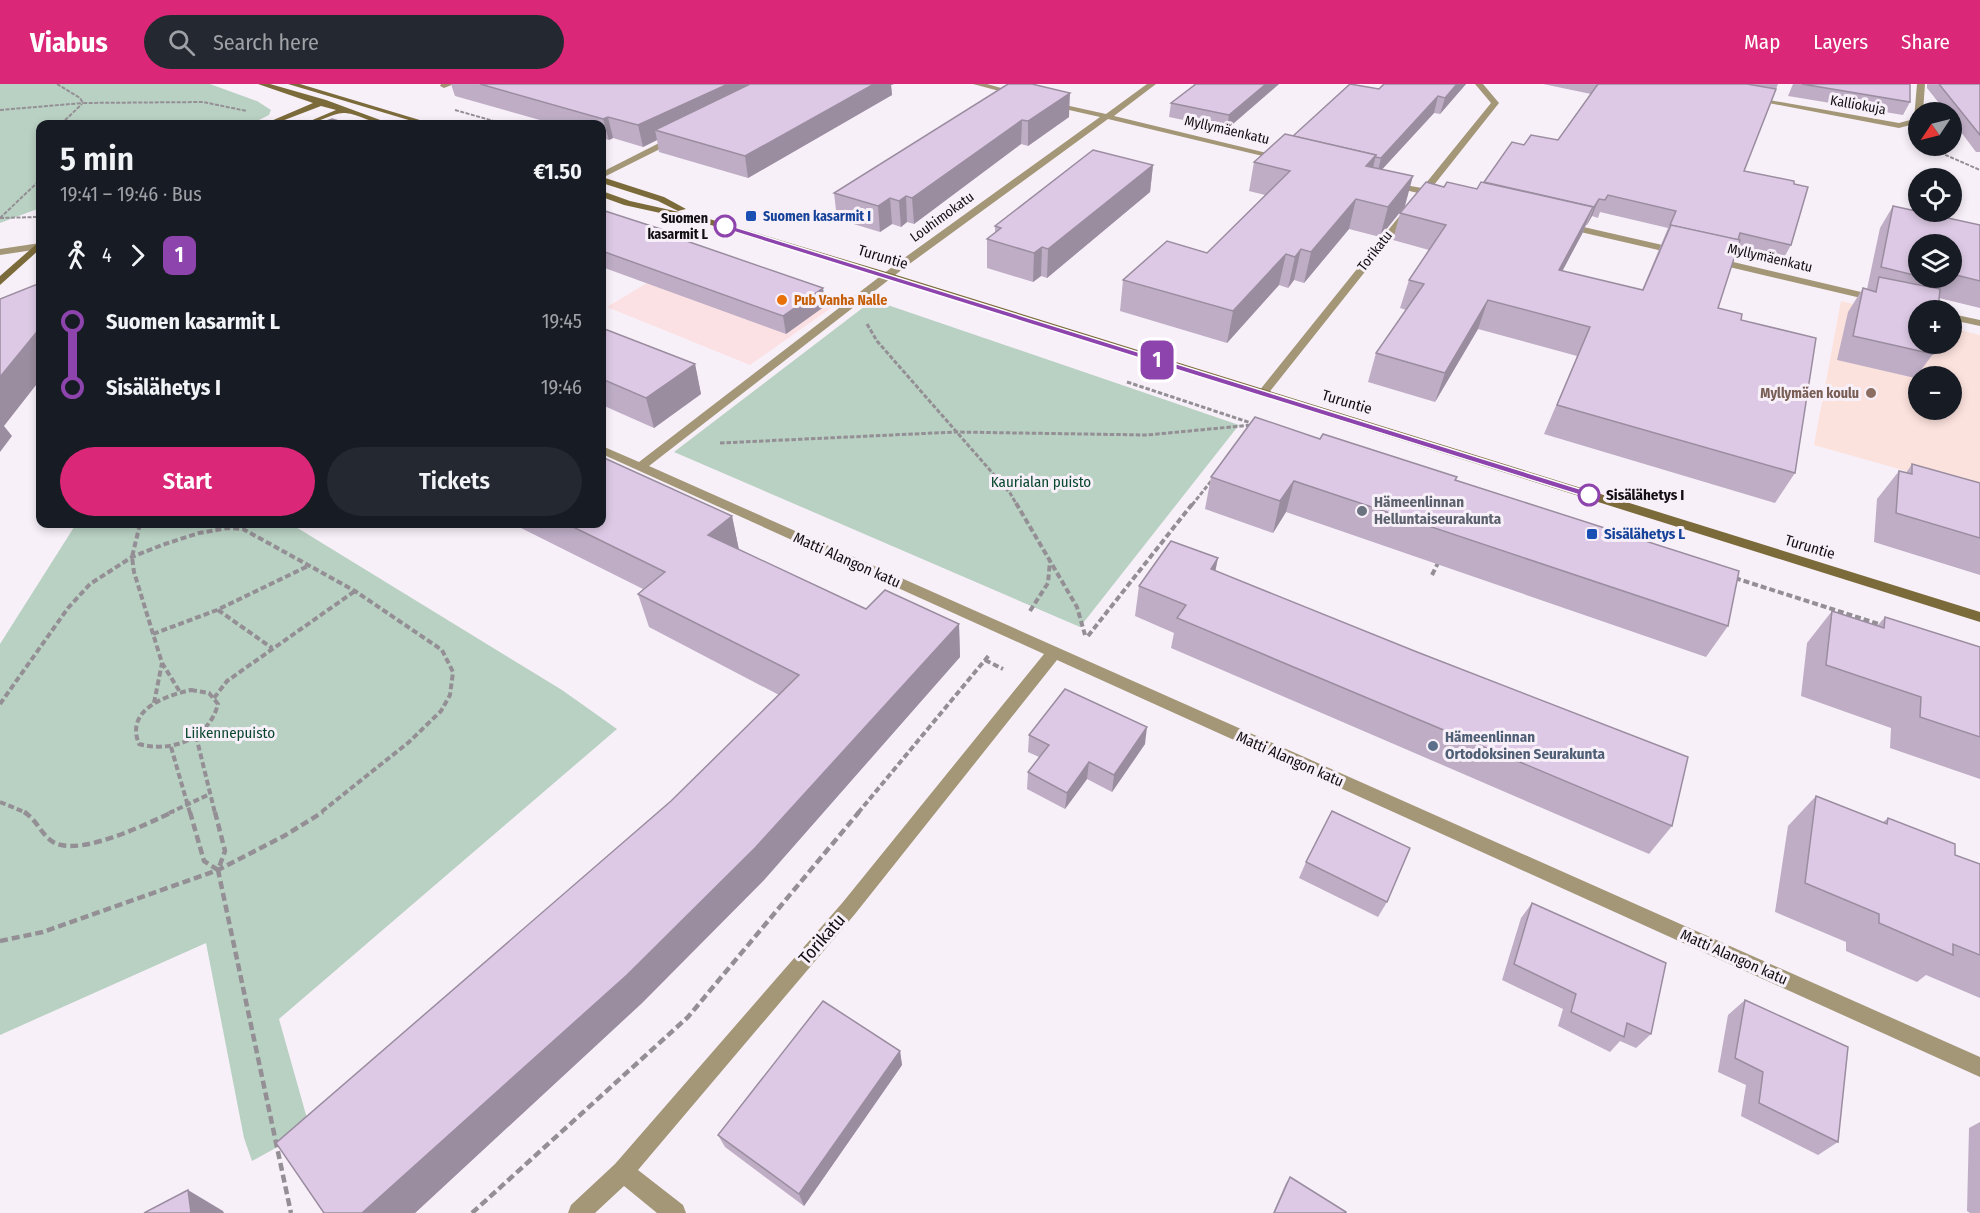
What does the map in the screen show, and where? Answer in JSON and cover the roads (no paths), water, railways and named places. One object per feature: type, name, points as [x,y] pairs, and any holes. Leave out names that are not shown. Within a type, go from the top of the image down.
[{"type":"main road","points":[[262,84],[373,120]]},
{"type":"main road","points":[[292,84],[415,120]]},
{"type":"main road","points":[[279,120],[337,96]]},
{"type":"main road","points":[[318,120],[360,104]]},
{"type":"main road","name":"Turuntie","points":[[606,181],[661,199],[703,220]]},
{"type":"main road","name":"Turuntie","points":[[606,195],[703,220],[889,276],[1980,617]]},
{"type":"main road","points":[[0,282],[36,249]]},
{"type":"street","points":[[977,84],[1031,98]]},
{"type":"street","name":"Louhimokatu","points":[[640,467],[889,276],[1152,84]]},
{"type":"street","name":"Torikatu","points":[[1263,393],[1495,102],[1479,84]]},
{"type":"street","points":[[1920,102],[1922,84]]},
{"type":"street","name":"Kalliokuja","points":[[1741,97],[1899,126],[1908,123]]},
{"type":"street","name":"Myllymäenkatu","points":[[1042,101],[1289,160]]},
{"type":"street","points":[[606,173],[686,133]]},
{"type":"street","points":[[1380,181],[1449,198]]},
{"type":"street","points":[[1554,223],[1693,256]]},
{"type":"street","points":[[0,252],[36,246]]},
{"type":"street","name":"Myllymäenkatu","points":[[1705,258],[1891,302]]},
{"type":"street","points":[[1962,319],[1980,323]]},
{"type":"street","name":"Matti Alangon katu","points":[[606,452],[1053,654],[1980,1066]]},
{"type":"street","name":"Torikatu","points":[[579,1213],[623,1172],[849,908],[1053,654]]},
{"type":"street","points":[[623,1172],[675,1213]]},
{"type":"place","name":"Suomen kasarmit I","points":[[751,216]]},
{"type":"place","name":"Suomen kasarmit L","points":[[725,226]]},
{"type":"place","name":"Pub Vanha Nalle","points":[[782,300]]},
{"type":"place","name":"Myllymäen koulu","points":[[1871,393]]},
{"type":"place","name":"Sisälähetys I","points":[[1589,495]]},
{"type":"place","name":"Hämeenlinnan Helluntaiseurakunta","points":[[1362,511]]},
{"type":"place","name":"Sisälähetys L","points":[[1592,534]]},
{"type":"place","name":"Hämeenlinnan Ortodoksinen Seurakunta","points":[[1433,746]]},
{"type":"park label","name":"Kaurialan puisto","points":[[1041,482]]},
{"type":"park label","name":"Liikennepuisto","points":[[230,733]]}]
